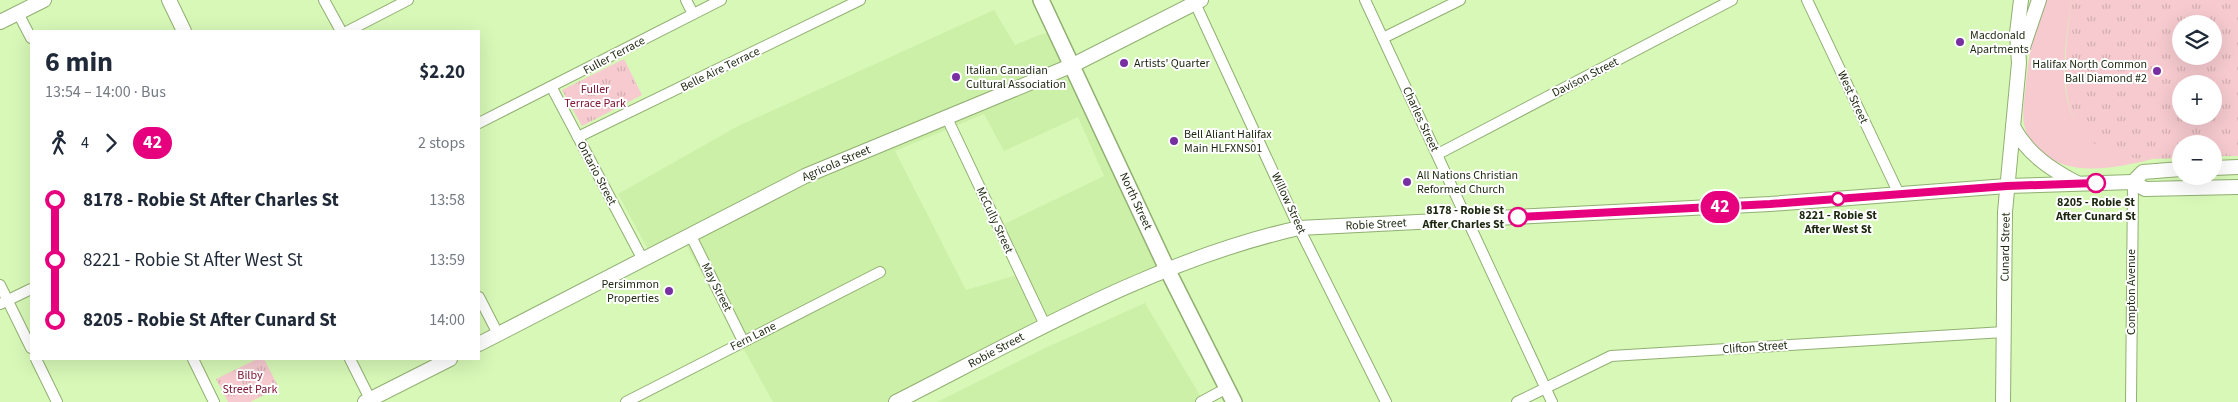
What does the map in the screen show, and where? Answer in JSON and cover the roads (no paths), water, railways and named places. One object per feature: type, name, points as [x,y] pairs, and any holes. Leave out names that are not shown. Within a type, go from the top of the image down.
[{"type":"main road","points":[[0,22],[44,0]]},
{"type":"main road","points":[[168,0],[183,30]]},
{"type":"main road","name":"North Street","points":[[1041,0],[1168,269],[1231,395]]},
{"type":"main road","name":"Cunard Street","points":[[2003,402],[2007,186],[2019,62],[2018,33],[2021,0]]},
{"type":"main road","name":"Cunard Street","points":[[2019,62],[2039,0]]},
{"type":"main road","name":"Agricola Street","points":[[480,343],[642,258],[805,176],[1073,65],[1198,2]]},
{"type":"main road","points":[[2013,126],[2025,146],[2044,164],[2078,184]]},
{"type":"main road","points":[[2222,168],[2238,167]]},
{"type":"main road","name":"Robie Street","points":[[2133,182],[2143,172],[2172,170]]},
{"type":"main road","name":"Robie Street","points":[[896,402],[1045,325],[1168,269],[1257,237],[1299,228],[1770,204],[2007,186],[2133,182],[2145,189],[2238,187]]},
{"type":"main road","points":[[369,401],[448,360]]},
{"type":"street","points":[[324,0],[340,30]]},
{"type":"street","points":[[350,30],[408,0]]},
{"type":"street","points":[[686,0],[693,14]]},
{"type":"street","name":"Fuller Terrace","points":[[480,123],[552,88],[721,0]]},
{"type":"street","name":"Belle Aire Terrace","points":[[578,137],[860,0]]},
{"type":"street","name":"Charles Street","points":[[1365,0],[1552,402]]},
{"type":"street","points":[[1383,38],[1460,0]]},
{"type":"street","name":"Davison Street","points":[[1438,154],[1732,0]]},
{"type":"street","name":"West Street","points":[[1807,0],[1899,194]]},
{"type":"street","name":"Willow Street","points":[[1198,2],[1299,228],[1386,402]]},
{"type":"street","points":[[18,13],[30,36]]},
{"type":"street","name":"Ontario Street","points":[[552,88],[642,258]]},
{"type":"street","name":"McCully Street","points":[[946,116],[1045,325]]},
{"type":"street","name":"Compton Avenue","points":[[2131,402],[2133,182]]},
{"type":"street","name":"May Street","points":[[690,234],[743,341]]},
{"type":"street","name":"Fern Lane","points":[[626,402],[880,272]]},
{"type":"street","points":[[0,285],[4,303],[30,346]]},
{"type":"street","points":[[4,303],[30,290]]},
{"type":"street","points":[[480,299],[498,334]]},
{"type":"street","name":"Clifton Street","points":[[1517,402],[1612,356],[2004,332]]},
{"type":"street","points":[[37,360],[58,402]]},
{"type":"street","points":[[193,360],[214,402]]},
{"type":"street","points":[[350,360],[369,401]]},
{"type":"street","points":[[1201,402],[1231,395]]},
{"type":"place","name":"Macdonald Apartments","points":[[1960,42]]},
{"type":"place","name":"Artists' Quarter","points":[[1124,63]]},
{"type":"place","name":"Halifax North Common Ball Diamond #2","points":[[2157,71]]},
{"type":"place","name":"Italian Canadian Cultural Association","points":[[956,77]]},
{"type":"place","name":"Bell Aliant Halifax Main HLFXNS01","points":[[1174,141]]},
{"type":"place","name":"All Nations Christian Reformed Church","points":[[1407,182]]},
{"type":"place","name":"8205 - Robie St After Cunard St","points":[[2096,183]]},
{"type":"place","name":"8221 - Robie St After West St","points":[[1838,199]]},
{"type":"place","name":"8178 - Robie St After Charles St","points":[[1518,217]]},
{"type":"place","name":"Persimmon Properties","points":[[669,291]]},
{"type":"park label","name":"Fuller Terrace Park","points":[[595,96]]},
{"type":"park label","name":"Bilby Street Park","points":[[250,382]]}]
